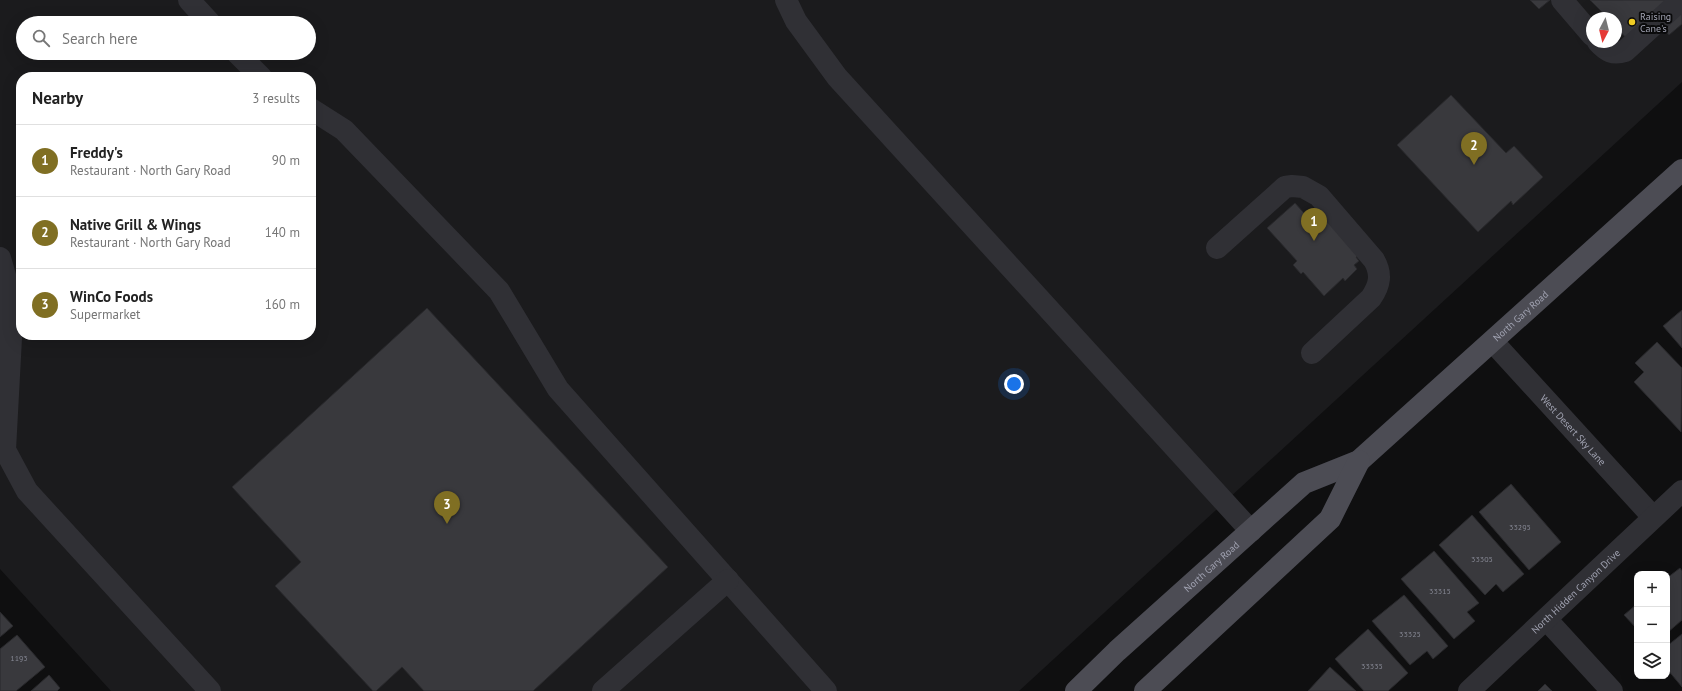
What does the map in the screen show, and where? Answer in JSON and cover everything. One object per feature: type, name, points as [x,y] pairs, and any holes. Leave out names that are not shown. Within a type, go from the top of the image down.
[{"type":"main road","name":"North Gary Road","points":[[1076,691],[1117,651],[1304,483],[1359,461],[1493,342],[1682,170]]},
{"type":"main road","name":"North Gary Road","points":[[1145,691],[1330,519],[1359,461]]},
{"type":"street","points":[[189,0],[204,16]]},
{"type":"street","points":[[786,0],[796,21],[837,77],[1251,531]]},
{"type":"street","points":[[1562,0],[1586,28]]},
{"type":"street","points":[[1605,48],[1609,52],[1619,53],[1626,51],[1681,0]]},
{"type":"street","points":[[244,60],[256,72]]},
{"type":"street","points":[[316,112],[344,130],[499,291],[558,389],[826,691]]},
{"type":"street","points":[[1217,248],[1285,187],[1303,187],[1319,196],[1374,260],[1379,270],[1379,284],[1371,298],[1312,353]]},
{"type":"street","points":[[0,258],[6,279],[11,338],[5,450],[27,491],[210,691]]},
{"type":"street","name":"West Desert Sky Lane","points":[[1493,342],[1653,517]]},
{"type":"street","name":"North Hidden Canyon Drive","points":[[1468,691],[1682,491]]},
{"type":"street","points":[[603,691],[728,580]]},
{"type":"street","points":[[1546,619],[1612,691]]},
{"type":"shaded area","points":[[0,0],[1682,0],[1682,82],[1019,691],[111,691],[0,569]]},
{"type":"building","points":[[1530,0],[1550,0],[1539,9]]},
{"type":"building","name":"Raising Cane's","points":[[1590,0],[1668,0],[1628,40],[1622,34],[1622,12],[1602,12]]},
{"type":"building","points":[[1670,2],[1682,14],[1682,24],[1669,35],[1658,22]]},
{"type":"building","points":[[1451,95],[1506,153],[1514,146],[1543,177],[1513,205],[1511,201],[1478,232],[1397,145]]},
{"type":"building","points":[[1295,203],[1318,229],[1328,220],[1359,254],[1356,257],[1359,261],[1354,265],[1357,269],[1345,281],[1343,278],[1324,296],[1303,272],[1301,274],[1293,265],[1297,261],[1267,228]]},
{"type":"building","points":[[427,308],[668,567],[533,691],[424,691],[402,667],[376,691],[373,691],[275,586],[301,562],[232,487]]},
{"type":"building","points":[[1682,310],[1682,348],[1663,326]]},
{"type":"building","points":[[1657,342],[1682,368],[1681,432],[1634,382],[1644,372],[1635,363]]},
{"type":"building","points":[[1511,484],[1561,542],[1529,570],[1479,512]]},
{"type":"building","points":[[1472,515],[1524,574],[1503,592],[1496,584],[1485,595],[1439,545]]},
{"type":"building","points":[[1434,551],[1479,603],[1467,612],[1475,621],[1454,639],[1401,579]]},
{"type":"building","points":[[1680,568],[1682,571],[1682,620],[1670,630],[1670,607],[1670,576]]},
{"type":"building","points":[[1404,595],[1448,646],[1433,659],[1427,651],[1410,665],[1372,621]]},
{"type":"building","points":[[1634,607],[1634,626],[1624,615]]},
{"type":"building","points":[[0,612],[13,626],[0,637]]},
{"type":"building","points":[[1368,629],[1408,673],[1388,691],[1364,691],[1335,659]]},
{"type":"building","points":[[1682,634],[1682,687],[1670,673],[1670,644]]},
{"type":"building","points":[[17,635],[45,667],[16,691],[0,691],[0,649]]},
{"type":"building","points":[[1330,667],[1356,691],[1308,691]]},
{"type":"building","points":[[49,675],[60,688],[57,691],[31,691]]},
{"type":"building","points":[[1545,684],[1552,691],[1538,691]]},
{"type":"place","name":"Raising Cane's","points":[[1632,22]]},
{"type":"place","name":"Native Grill & Wings","points":[[1474,165]]},
{"type":"place","name":"Freddy's","points":[[1314,241]]},
{"type":"place","name":"WinCo Foods","points":[[447,524]]}]
